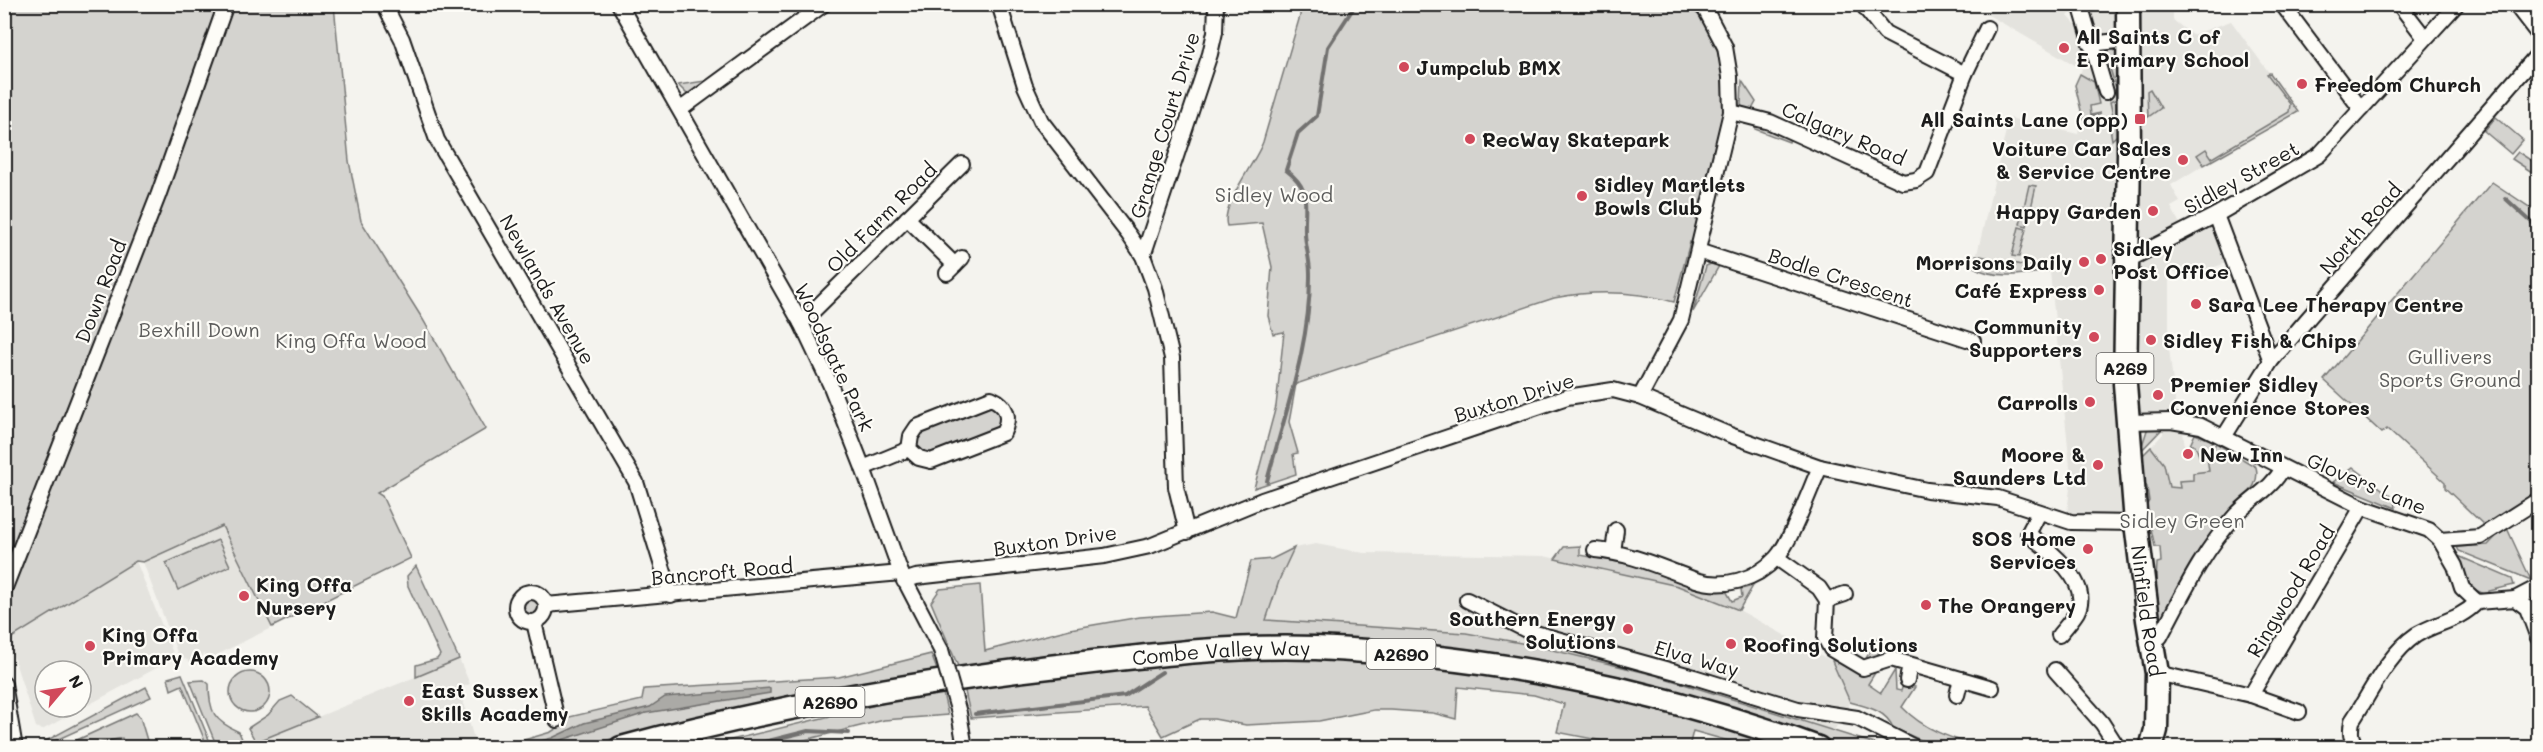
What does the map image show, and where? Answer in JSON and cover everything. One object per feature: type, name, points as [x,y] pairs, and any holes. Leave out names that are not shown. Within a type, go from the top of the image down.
[{"type":"main road","name":"Ninfield Road","points":[[2128,4],[2125,384],[2136,523],[2157,673],[2156,721],[2151,747]]},
{"type":"main road","name":"Combe Valley Way","points":[[621,747],[672,734],[832,701],[1004,673],[1177,652],[1313,648],[1423,655],[1542,671],[1691,705],[1818,747]]},
{"type":"street","name":"Down Road","points":[[4,590],[158,196],[226,4]]},
{"type":"street","name":"Newlands Avenue","points":[[384,4],[402,39],[437,140],[636,482],[671,595]]},
{"type":"street","name":"Woodsgate Park","points":[[619,4],[681,109],[801,323],[863,468],[902,577],[941,650],[965,747]]},
{"type":"street","points":[[681,109],[824,4]]},
{"type":"street","name":"Grange Court Drive","points":[[999,4],[1025,86],[1041,121],[1143,256],[1167,328],[1172,358],[1176,487],[1187,532]]},
{"type":"street","name":"Grange Court Drive","points":[[1143,256],[1210,54],[1215,32],[1215,4]]},
{"type":"street","points":[[1862,4],[1885,33],[1965,74]]},
{"type":"street","points":[[2080,4],[2106,92]]},
{"type":"street","points":[[2282,4],[2361,109]]},
{"type":"street","points":[[2399,4],[2425,38]]},
{"type":"street","name":"Sidley Street","points":[[2127,257],[2134,257],[2216,215],[2305,165],[2326,147],[2457,4]]},
{"type":"street","points":[[2515,4],[2538,34]]},
{"type":"street","points":[[1640,397],[1681,320],[1731,112],[1730,77],[1725,47],[1704,6]]},
{"type":"street","name":"Calgary Road","points":[[1731,112],[1770,122],[1903,182],[1916,180],[1927,173],[1965,74],[1987,28]]},
{"type":"street","points":[[2091,44],[2127,40]]},
{"type":"street","name":"North Road","points":[[2224,437],[2271,361],[2538,54]]},
{"type":"street","name":"Old Farm Road","points":[[801,323],[962,164]]},
{"type":"street","points":[[2216,215],[2271,361]]},
{"type":"street","points":[[908,218],[955,265]]},
{"type":"street","name":"Bodle Crescent","points":[[1698,251],[1973,341]]},
{"type":"street","name":"Buxton Drive","points":[[902,577],[1104,556],[1150,546],[1262,500],[1567,397],[1613,390],[1640,397],[1730,435],[1820,467],[1927,490],[1998,498],[2071,522],[2136,523]]},
{"type":"street","points":[[991,398],[1000,402],[1006,411],[1008,422],[1003,433],[931,460],[919,458],[909,449],[911,436],[917,427],[991,398]]},
{"type":"street","name":"Glovers Lane","points":[[2128,422],[2181,422],[2201,426],[2362,507],[2429,530],[2440,540],[2455,566],[2462,588],[2477,602]]},
{"type":"street","points":[[863,468],[909,449]]},
{"type":"street","points":[[1595,550],[1657,563],[1697,580],[1716,584],[1736,582],[1757,572],[1777,558],[1820,467]]},
{"type":"street","points":[[2151,639],[2160,637],[2184,588],[2207,552],[2235,516],[2262,495],[2283,468]]},
{"type":"street","points":[[2440,540],[2480,537],[2538,500]]},
{"type":"street","name":"Ringwood Road","points":[[2251,695],[2362,507]]},
{"type":"street","points":[[2039,513],[2028,534],[2058,557],[2079,593],[2078,611],[2059,635]]},
{"type":"street","points":[[1613,552],[1616,530]]},
{"type":"street","points":[[1777,558],[1819,588],[1827,600],[1825,639],[1831,649],[1863,668],[1891,659],[1992,688]]},
{"type":"street","name":"Bancroft Road","points":[[534,622],[524,621],[517,614],[516,602],[519,596],[532,591],[539,594],[546,605],[902,577]]},
{"type":"street","points":[[2358,747],[2353,743],[2350,730],[2352,722],[2396,654],[2417,635],[2456,620],[2477,602],[2515,599],[2538,587]]},
{"type":"street","points":[[1827,600],[1845,594]]},
{"type":"street","points":[[2515,599],[2527,608],[2538,638]]},
{"type":"street","name":"Elva Way","points":[[1467,600],[1528,632],[1694,676],[1798,709],[1857,718],[1916,747]]},
{"type":"street","points":[[546,605],[543,616],[534,622],[557,720]]},
{"type":"street","points":[[1907,680],[1910,665]]},
{"type":"street","points":[[2055,670],[2102,723],[2118,747]]},
{"type":"street","points":[[2157,673],[2251,695],[2299,712]]},
{"type":"street","points":[[1957,695],[1961,679]]},
{"type":"street","points":[[4,684],[15,747]]},
{"type":"shaded area","points":[[1964,5],[2073,5],[2075,9],[2068,16],[2081,30],[2085,5],[2173,5],[2173,20],[2192,35],[2231,21],[2298,112],[2248,138],[2171,185],[2180,202],[2171,207],[2187,237],[2214,223],[2229,262],[2195,274],[2169,271],[2169,348],[2177,418],[2183,432],[2185,446],[2195,445],[2199,450],[2244,464],[2180,488],[2169,487],[2164,464],[2151,447],[2163,434],[2162,417],[2144,416],[2134,406],[2124,511],[2119,516],[2067,513],[2071,480],[2050,272],[1990,273],[1974,267],[2009,118],[2078,134],[2080,120],[2083,118],[2075,85],[2082,69],[1990,16]]},
{"type":"shaded area","name":"King Offa Nursery","points":[[223,526],[394,566],[211,658],[204,654],[196,665],[178,655],[143,562]]},
{"type":"shaded area","points":[[1316,544],[1364,553],[1544,556],[1678,586],[1739,610],[1835,663],[1850,702],[1834,731],[1655,675],[1532,645],[1466,633],[1266,620],[1280,578],[1294,548]]},
{"type":"shaded area","name":"King Offa Primary Academy","points":[[136,561],[175,658],[93,702],[93,659],[33,659],[33,718],[8,640]]},
{"type":"shaded area","name":"East Sussex Skills Academy","points":[[459,659],[470,684],[459,688],[475,742],[455,747],[242,748]]},
{"type":"shaded area","points":[[770,688],[770,693],[646,713],[540,747],[518,747],[552,738],[584,723],[650,707],[665,697]]},
{"type":"shaded area","name":"King Offa Primary Academy","points":[[33,719],[62,719],[42,730],[36,727]]},
{"type":"green space","name":"Bexhill Down","points":[[4,5],[334,5],[349,161],[361,221],[422,318],[486,429],[377,493],[382,496],[411,558],[272,627],[222,526],[143,562],[136,561],[5,642]]},
{"type":"green space","name":"Sidley Wood","points":[[1300,5],[1688,5],[1704,21],[1717,44],[1723,70],[1724,99],[1714,161],[1674,302],[1614,293],[1554,298],[1296,384],[1289,422],[1298,453],[1293,454],[1296,474],[1254,488],[1276,406],[1284,332],[1273,334],[1268,316],[1272,267],[1262,223],[1227,226],[1226,217],[1233,196],[1263,142],[1300,16]]},
{"type":"green space","points":[[2109,48],[2120,52],[2120,58],[2104,61],[2103,55]]},
{"type":"green space","points":[[2120,63],[2120,132],[2112,140],[2109,122],[2114,120],[2110,102],[2119,98],[2109,65]]},
{"type":"green space","points":[[2270,73],[2298,112],[2204,165],[2197,155],[2206,149],[2212,158],[2289,112],[2290,104],[2267,74]]},
{"type":"green space","points":[[2080,74],[2094,82],[2099,104],[2090,106],[2091,115],[2101,113],[2083,119],[2075,85]]},
{"type":"green space","points":[[712,80],[689,96],[678,85]]},
{"type":"green space","points":[[1742,81],[1756,102],[1751,111],[1741,106]]},
{"type":"green space","points":[[2150,89],[2161,108],[2148,117],[2147,91]]},
{"type":"green space","points":[[2496,117],[2523,140],[2511,154],[2484,131]]},
{"type":"green space","points":[[1756,123],[1790,137],[1789,142],[1755,129]]},
{"type":"green space","points":[[2518,152],[2538,165],[2538,176],[2512,159]]},
{"type":"green space","name":"Gullivers Sports Ground","points":[[2492,182],[2538,213],[2538,495],[2485,526],[2445,488],[2445,482],[2387,429],[2382,433],[2324,380]]},
{"type":"green space","points":[[2029,185],[2036,186],[2027,226],[2020,224]]},
{"type":"green space","points":[[2019,227],[2026,229],[2019,257],[2012,256]]},
{"type":"green space","points":[[1976,255],[2026,266],[2051,268],[2050,271],[2021,274],[1991,274],[1974,267]]},
{"type":"green space","points":[[1713,263],[1720,264],[1693,312],[1706,266]]},
{"type":"green space","points":[[990,403],[1002,412],[1000,428],[929,457],[922,455],[915,447],[919,431]]},
{"type":"green space","points":[[2148,427],[2160,427],[2161,430],[2140,452]]},
{"type":"green space","name":"Sidley Green","points":[[2195,434],[2213,441],[2209,451],[2211,452],[2216,443],[2256,467],[2257,477],[2251,491],[2162,626],[2157,625],[2155,600],[2157,563],[2161,562],[2160,547],[2155,547],[2146,506],[2149,501],[2147,487],[2144,483],[2140,458],[2151,447],[2164,464],[2169,487],[2180,488],[2179,481],[2193,480],[2193,473],[2209,471],[2207,457],[2200,458],[2195,445],[2190,445]]},
{"type":"green space","points":[[2353,467],[2395,499],[2396,508],[2333,482]]},
{"type":"green space","points":[[2506,526],[2531,580],[2459,551],[2457,547],[2488,545]]},
{"type":"green space","points":[[218,540],[230,566],[178,590],[166,563]]},
{"type":"green space","points":[[1580,546],[1580,555],[1654,569],[1725,589],[1732,601],[1742,597],[1741,589],[1753,586],[1739,610],[1678,586],[1555,559],[1564,547]]},
{"type":"green space","points":[[1294,548],[1280,578],[1266,620],[1466,633],[1532,645],[1655,675],[1885,747],[1845,747],[1761,718],[1389,644],[960,671],[931,602],[940,589],[980,585],[985,651],[1070,629],[1140,617],[1212,612],[1236,618],[1251,561],[1272,559]]},
{"type":"green space","points":[[2456,555],[2512,579],[2514,585],[2489,591],[2489,595],[2476,590],[2467,581]]},
{"type":"green space","points":[[416,566],[459,659],[416,677],[416,665],[437,659],[440,655],[408,586],[407,576]]},
{"type":"green space","points":[[526,598],[534,598],[539,603],[537,614],[526,616],[521,611],[521,603]]},
{"type":"green space","points":[[1878,637],[1882,637],[1879,653],[1864,662]]},
{"type":"green space","points":[[931,654],[939,675],[684,719],[582,747],[497,748],[551,732],[565,723],[565,718],[642,700],[644,689],[839,677]]},
{"type":"green space","points":[[1305,656],[1422,662],[1576,685],[1791,747],[1750,747],[1693,731],[1689,747],[1634,747],[1557,732],[1564,704],[1534,695],[1458,687],[1456,719],[1433,713],[1374,710],[1319,721],[1246,725],[1214,719],[1200,719],[1163,736],[1145,706],[971,718],[964,687],[1190,660]]},
{"type":"green space","points":[[1832,661],[1878,668],[1868,684],[1881,693],[1895,670],[1896,690],[1901,691],[1903,685],[1915,687],[1902,707],[1911,715],[1939,733],[1982,747],[1937,747],[1893,728],[1881,713],[1850,702]]},
{"type":"green space","points":[[250,672],[264,678],[270,692],[264,706],[250,712],[236,706],[230,692],[236,678]]},
{"type":"green space","points":[[182,674],[212,747],[190,747],[205,741],[182,685],[171,690],[168,678]]},
{"type":"green space","points":[[204,680],[209,684],[210,702],[215,714],[224,724],[239,732],[245,746],[217,747],[190,681]]},
{"type":"green space","points":[[146,687],[151,697],[41,747],[40,744],[86,719],[93,719],[93,716]]},
{"type":"green space","points":[[942,689],[948,715],[884,720],[777,747],[698,748]]},
{"type":"green space","points":[[292,696],[318,717],[256,742],[248,728],[268,715],[280,701]]},
{"type":"green space","points":[[136,713],[140,717],[149,747],[125,747],[122,738],[80,747],[77,740]]},
{"type":"waterway","points":[[1267,481],[1296,378],[1309,299],[1310,268],[1305,237],[1305,197],[1300,184],[1286,170],[1298,133],[1317,116],[1328,47],[1356,4]]},
{"type":"waterway","points":[[2505,198],[2538,228]]},
{"type":"waterway","points":[[975,714],[1125,696],[1162,672]]},
{"type":"waterway","points":[[740,748],[808,731],[849,733]]},
{"type":"place","name":"All Saints C of E Primary School","points":[[2064,48]]},
{"type":"place","name":"Jumpclub BMX","points":[[1404,67]]},
{"type":"place","name":"Freedom Church","points":[[2302,84]]},
{"type":"place","name":"All Saints Lane (opp)","points":[[2140,119]]},
{"type":"place","name":"RecWay Skatepark","points":[[1470,139]]},
{"type":"place","name":"Voiture Car Sales & Service Centre","points":[[2183,160]]},
{"type":"place","name":"Sidley Martlets Bowls Club","points":[[1582,196]]},
{"type":"place","name":"Happy Garden","points":[[2153,211]]},
{"type":"place","name":"Sidley Post Office","points":[[2101,259]]},
{"type":"place","name":"Morrisons Daily","points":[[2084,262]]},
{"type":"place","name":"Café Express","points":[[2099,290]]},
{"type":"place","name":"Sara Lee Therapy Centre","points":[[2196,304]]},
{"type":"place","name":"Community Supporters","points":[[2094,337]]},
{"type":"place","name":"Sidley Fish & Chips","points":[[2151,340]]},
{"type":"place","name":"Premier Sidley Convenience Stores","points":[[2158,395]]},
{"type":"place","name":"Carrolls","points":[[2090,402]]},
{"type":"place","name":"New Inn","points":[[2188,454]]},
{"type":"place","name":"Moore & Saunders Ltd","points":[[2098,465]]},
{"type":"place","name":"SOS Home Services","points":[[2088,549]]},
{"type":"place","name":"King Offa Nursery","points":[[244,596]]},
{"type":"place","name":"The Orangery","points":[[1926,605]]},
{"type":"place","name":"Southern Energy Solutions","points":[[1628,629]]},
{"type":"place","name":"Roofing Solutions","points":[[1731,644]]},
{"type":"place","name":"King Offa Primary Academy","points":[[90,646]]},
{"type":"place","name":"East Sussex Skills Academy","points":[[409,701]]},
{"type":"park label","name":"King Offa Wood","points":[[351,340]]}]
